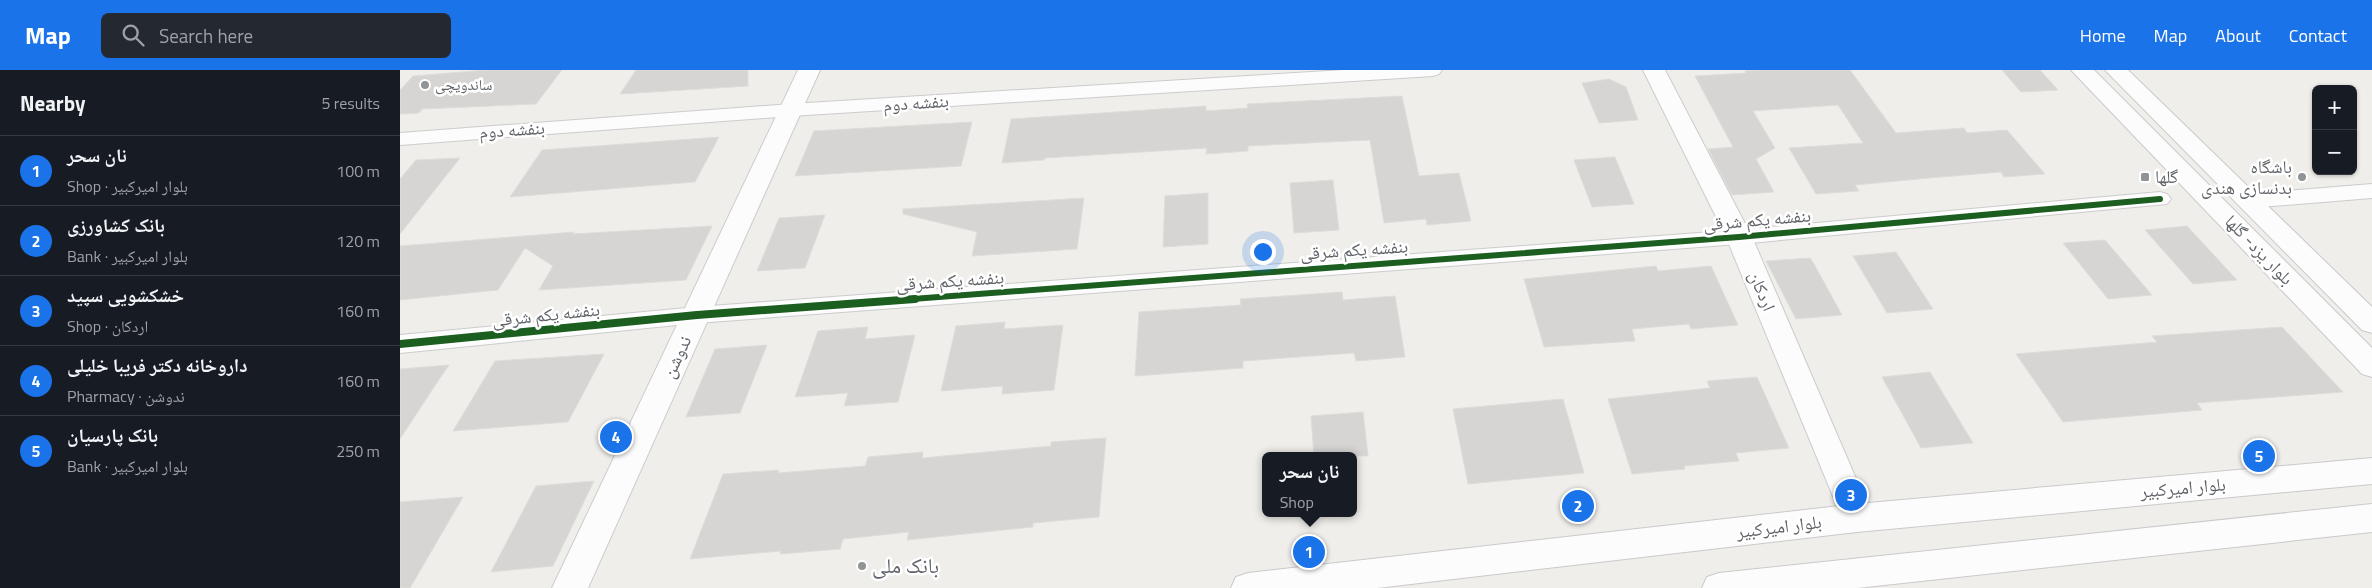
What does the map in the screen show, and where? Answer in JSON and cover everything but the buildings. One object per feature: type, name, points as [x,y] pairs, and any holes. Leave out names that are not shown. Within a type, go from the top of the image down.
[{"type":"main road","name":"ندوشن","points":[[576,585],[809,70]]},
{"type":"main road","name":"اردکان","points":[[1654,70],[1739,237],[1857,518]]},
{"type":"main road","name":"بلوار یزد- گلها","points":[[2082,70],[2372,366]]},
{"type":"main road","name":"بلوار یزد- گلها","points":[[2116,70],[2372,323]]},
{"type":"main road","name":"بلوار امیرکبیر","points":[[1248,588],[1857,518],[2372,470]]},
{"type":"main road","points":[[1719,588],[2372,518]]},
{"type":"street","name":"بنفشه دوم","points":[[400,139],[791,110],[1433,70]]},
{"type":"street","points":[[2248,200],[2372,191]]},
{"type":"street","name":"بنفشه یکم شرقی","points":[[400,344],[697,314],[1739,237],[2160,199]]},
{"type":"cycle path","points":[[400,344],[697,315],[1739,237],[2160,199]]},
{"type":"place","name":"ساندویچی","points":[[425,85]]},
{"type":"place","name":"گلها","points":[[2145,177]]},
{"type":"place","name":"باشگاه بدنسازی هندی","points":[[2302,177]]},
{"type":"place","name":"داروخانه دکتر فریبا خلیلی","points":[[616,437]]},
{"type":"place","name":"بانک پارسیان","points":[[2259,456]]},
{"type":"place","name":"خشکشویی سپید","points":[[1851,495]]},
{"type":"place","name":"بانک کشاورزی","points":[[1578,506]]},
{"type":"place","name":"نان سحر","points":[[1309,552]]},
{"type":"place","name":"بانک ملی","points":[[862,566]]}]
